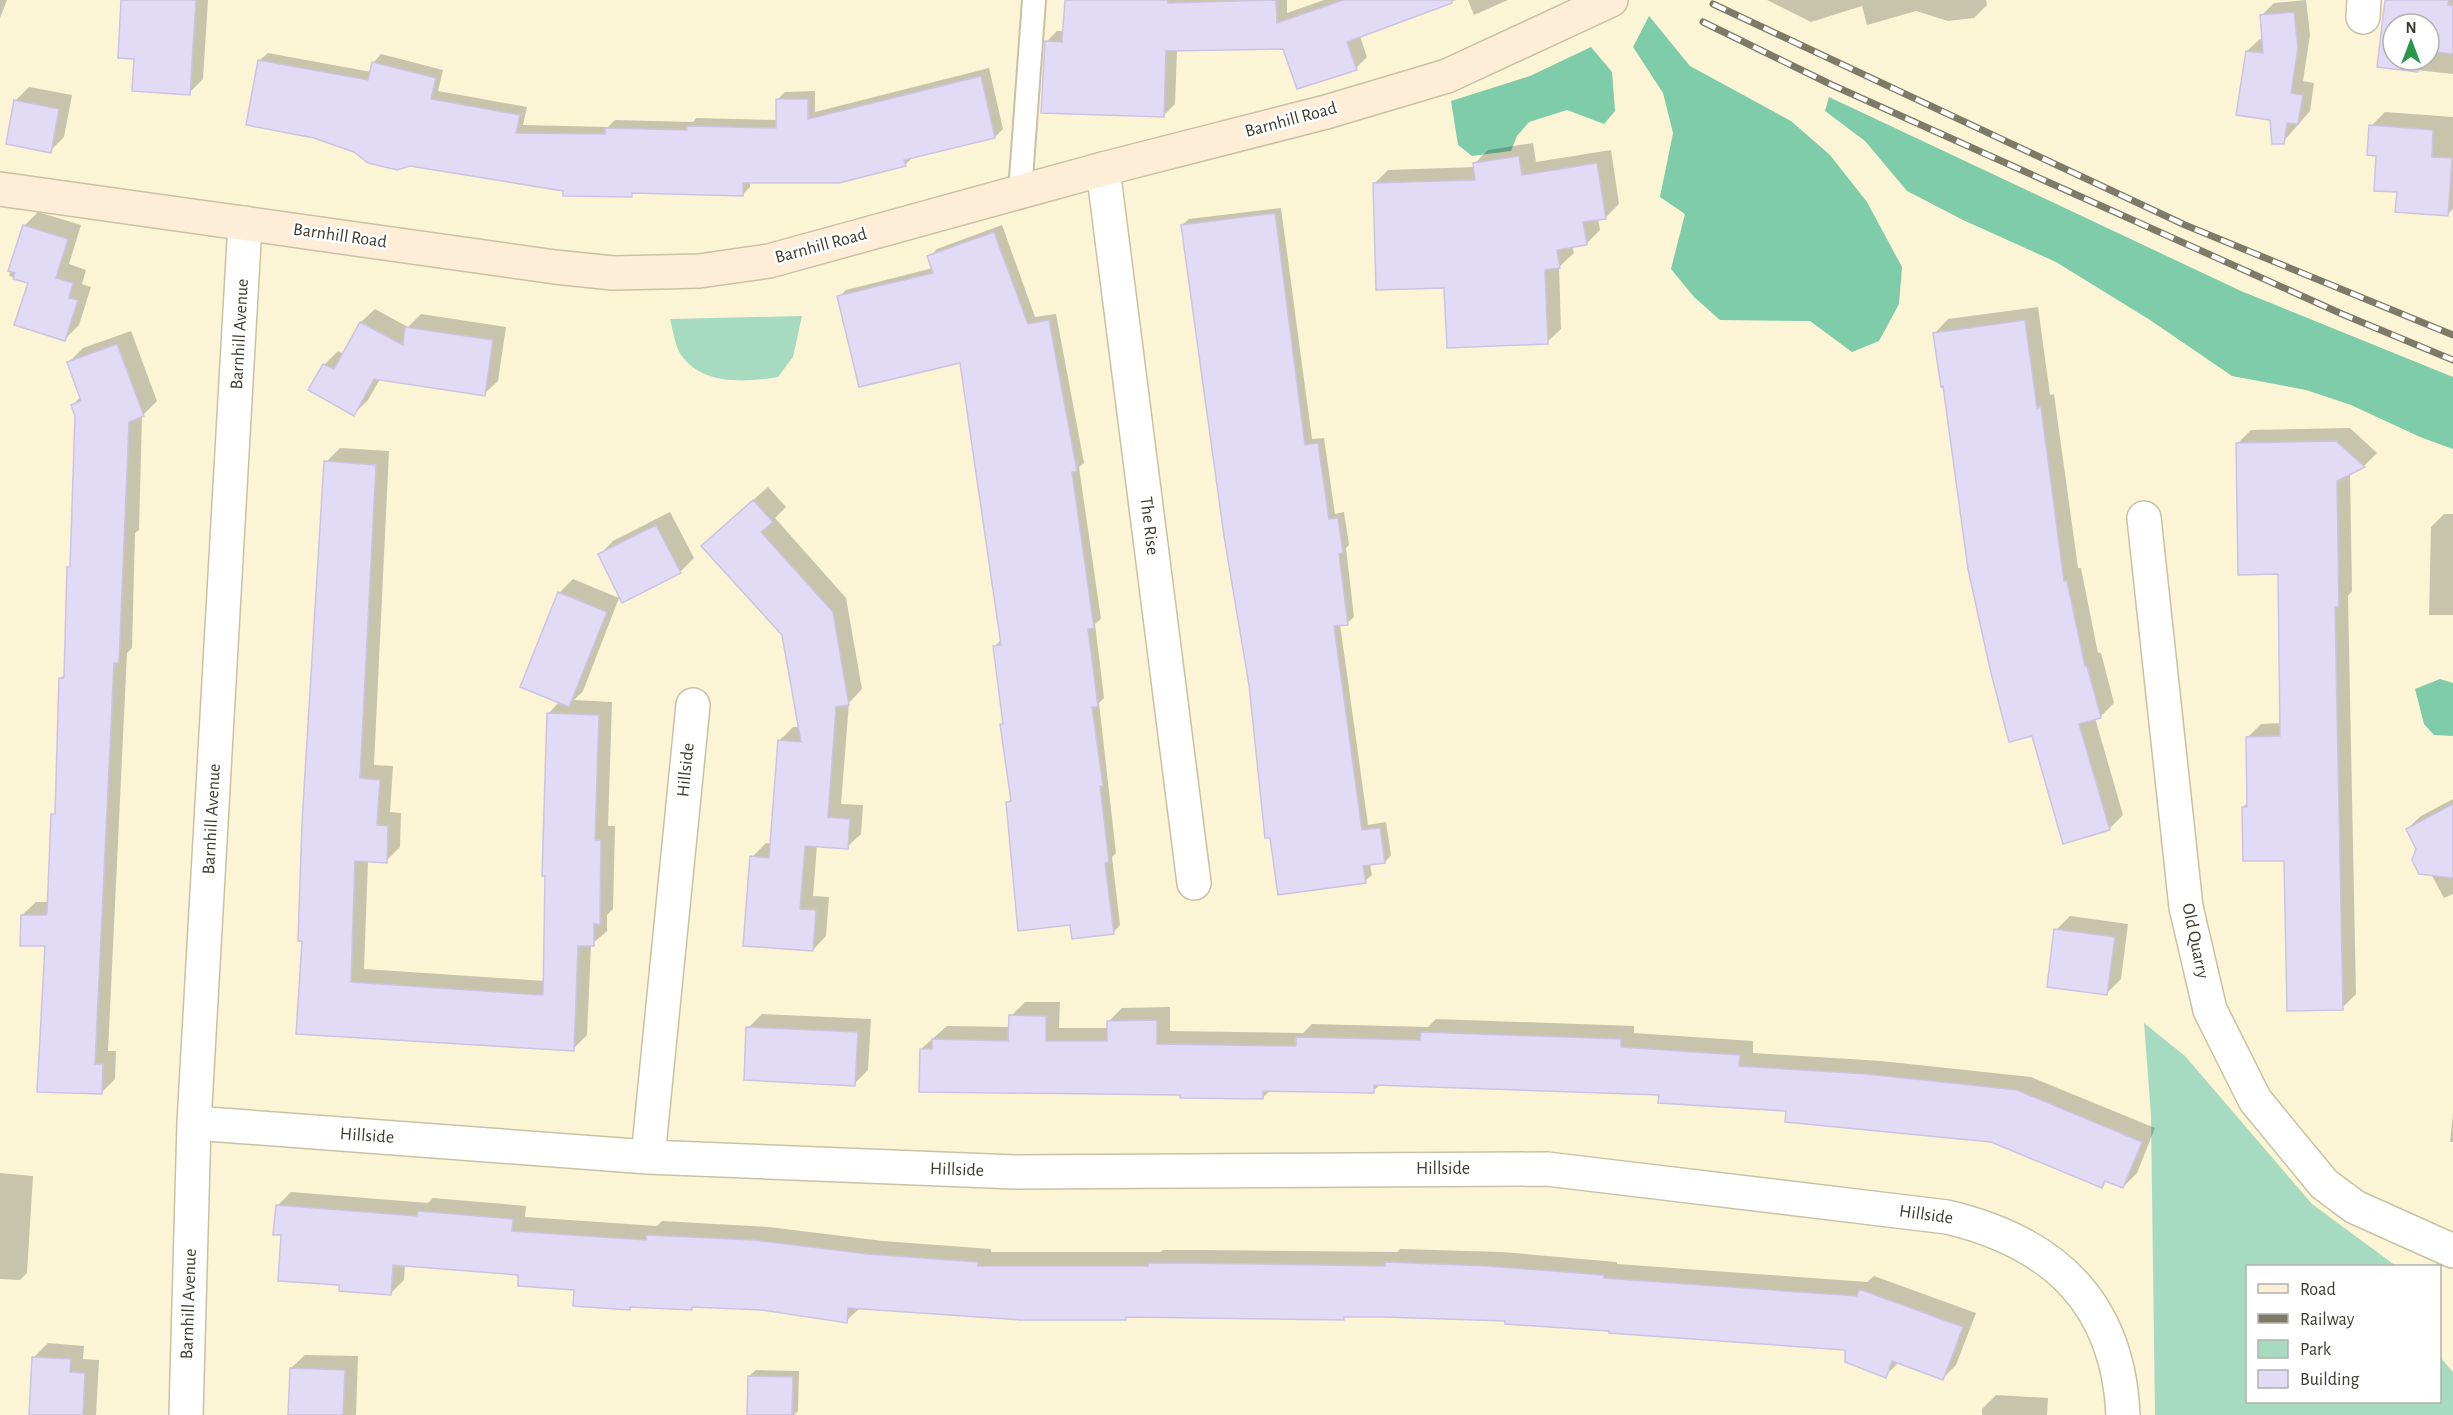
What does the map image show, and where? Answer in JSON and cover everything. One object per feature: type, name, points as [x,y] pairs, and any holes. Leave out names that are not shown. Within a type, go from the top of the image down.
[{"type":"main road","name":"Barnhill Road","points":[[0,189],[555,267],[613,273],[699,271],[769,261],[1103,169],[1326,112],[1448,76],[1611,0]]},
{"type":"street","name":"The Rise","points":[[1103,169],[1194,883]]},
{"type":"street","name":"Barnhill Avenue","points":[[186,1415],[194,1123],[245,223]]},
{"type":"street","name":"Old Quarry","points":[[2144,518],[2186,907],[2210,1010],[2255,1100],[2324,1184],[2355,1207],[2453,1251]]},
{"type":"street","name":"Hillside","points":[[648,1157],[693,705]]},
{"type":"street","name":"Hillside","points":[[194,1123],[648,1157],[1015,1172],[1547,1169],[1947,1217],[1985,1226],[2012,1237],[2039,1254],[2080,1291],[2093,1310],[2113,1351],[2119,1371],[2124,1415]]},
{"type":"lane","points":[[1020,192],[1034,0]]},
{"type":"green space","points":[[1649,16],[1690,66],[1791,121],[1830,155],[1867,202],[1902,267],[1899,304],[1879,341],[1852,352],[1810,321],[1720,320],[1694,297],[1671,269],[1685,214],[1660,197],[1673,133],[1663,93],[1633,47]]},
{"type":"green space","points":[[1591,47],[1612,72],[1615,111],[1604,124],[1567,110],[1529,122],[1517,136],[1511,151],[1472,156],[1458,145],[1451,101],[1530,76]]},
{"type":"green space","points":[[1829,97],[2241,291],[2453,377],[2453,449],[2420,437],[2351,405],[2306,390],[2232,376],[2150,320],[2056,262],[1963,220],[1907,191],[1865,141],[1825,111]]},
{"type":"green space","points":[[802,316],[793,357],[778,377],[752,380],[726,380],[713,377],[690,365],[679,351],[670,319]]},
{"type":"green space","points":[[2440,679],[2453,683],[2453,736],[2434,735],[2424,724],[2415,689]]},
{"type":"green space","points":[[2144,1023],[2185,1056],[2312,1204],[2395,1265],[2246,1265],[2246,1403],[2441,1403],[2441,1358],[2453,1372],[2453,1415],[2155,1415],[2151,1115]]},
{"type":"building","points":[[121,0],[196,0],[190,95],[132,91],[134,59],[118,58]]},
{"type":"building","points":[[1065,0],[1168,0],[1168,3],[1276,0],[1277,23],[1343,0],[1451,0],[1452,3],[1347,42],[1357,70],[1297,89],[1283,49],[1166,51],[1164,117],[1041,113],[1045,41],[1062,42]]},
{"type":"building","points":[[2385,0],[2449,0],[2448,5],[2453,6],[2453,54],[2441,52],[2441,12],[2384,12]]},
{"type":"building","points":[[2294,12],[2298,48],[2291,93],[2303,95],[2298,124],[2287,123],[2284,144],[2272,144],[2270,120],[2236,115],[2246,51],[2263,53],[2260,15]]},
{"type":"building","points":[[2381,34],[2381,67],[2377,67]]},
{"type":"building","points":[[258,60],[368,80],[372,62],[436,78],[431,99],[520,115],[516,133],[605,134],[605,128],[687,130],[687,126],[776,128],[776,99],[808,99],[808,119],[981,76],[995,138],[904,160],[906,166],[839,183],[743,183],[743,196],[632,193],[632,197],[563,196],[563,191],[410,166],[397,170],[368,163],[354,152],[314,138],[246,125]]},
{"type":"building","points":[[14,100],[59,109],[51,153],[6,144]]},
{"type":"building","points":[[2369,125],[2433,130],[2432,157],[2452,158],[2448,216],[2395,212],[2397,192],[2374,191],[2376,156],[2367,155]]},
{"type":"building","points":[[1519,156],[1522,175],[1597,163],[1606,219],[1583,222],[1587,245],[1557,250],[1560,268],[1545,270],[1548,344],[1447,348],[1444,288],[1376,290],[1373,183],[1475,180],[1473,163]]},
{"type":"building","points":[[1275,213],[1305,445],[1318,443],[1329,519],[1338,518],[1343,553],[1339,554],[1348,625],[1334,626],[1362,830],[1380,828],[1385,863],[1363,866],[1366,883],[1278,895],[1270,838],[1265,838],[1249,685],[1224,536],[1181,225]]},
{"type":"building","points":[[23,225],[68,239],[56,278],[73,283],[69,298],[78,300],[65,341],[14,325],[28,283],[13,279],[15,273],[8,271]]},
{"type":"building","points":[[994,232],[1028,324],[1049,320],[1077,471],[1072,472],[1094,628],[1088,629],[1098,707],[1092,707],[1103,786],[1100,786],[1109,862],[1105,863],[1114,934],[1072,939],[1070,925],[1018,931],[1006,802],[1011,801],[1000,724],[1003,724],[993,646],[1001,645],[960,363],[859,387],[837,296],[933,273],[927,256]]},
{"type":"building","points":[[2025,320],[2037,408],[2041,407],[2064,581],[2067,581],[2085,666],[2087,666],[2101,718],[2079,724],[2110,830],[2063,844],[2032,736],[2009,742],[1991,673],[1968,569],[1943,386],[1941,387],[1933,333]]},
{"type":"building","points":[[360,322],[403,345],[405,327],[493,340],[485,396],[374,379],[354,416],[308,390],[323,364],[334,369]]},
{"type":"building","points":[[117,344],[144,416],[129,422],[119,663],[114,663],[95,1064],[103,1064],[102,1094],[37,1092],[45,946],[20,946],[21,915],[46,915],[47,913],[51,814],[55,814],[59,678],[64,678],[67,567],[70,567],[75,416],[71,405],[81,401],[67,362]]},
{"type":"building","points":[[2336,441],[2365,467],[2337,481],[2339,607],[2335,607],[2343,1010],[2287,1011],[2284,861],[2243,861],[2242,807],[2247,807],[2246,737],[2280,736],[2278,574],[2238,575],[2236,443]]},
{"type":"building","points":[[324,461],[376,465],[360,778],[380,780],[377,825],[388,826],[387,863],[355,861],[351,982],[543,995],[545,876],[542,876],[547,713],[599,715],[595,840],[601,840],[600,925],[594,924],[594,946],[578,946],[574,1051],[296,1034],[302,941],[298,941],[302,823]]},
{"type":"building","points":[[753,500],[773,522],[761,532],[833,612],[849,705],[836,707],[828,817],[850,819],[848,849],[805,846],[800,909],[816,910],[813,951],[743,946],[750,856],[769,858],[778,740],[801,742],[782,635],[701,546]]},
{"type":"building","points":[[656,525],[681,573],[622,603],[598,554]]},
{"type":"building","points":[[558,592],[607,612],[569,707],[520,687]]},
{"type":"building","points":[[2453,804],[2453,878],[2419,874],[2412,860],[2416,849],[2406,829]]},
{"type":"building","points":[[2054,929],[2115,937],[2107,995],[2047,987]]},
{"type":"building","points":[[1009,1015],[1046,1016],[1046,1041],[1107,1041],[1107,1021],[1157,1020],[1157,1044],[1296,1046],[1296,1037],[1420,1040],[1421,1032],[1621,1039],[1621,1047],[1740,1055],[1739,1066],[1867,1074],[2017,1090],[2142,1142],[2123,1188],[2105,1181],[2102,1188],[1991,1142],[1785,1122],[1786,1111],[1658,1103],[1659,1095],[1374,1085],[1374,1093],[1263,1091],[1263,1099],[1180,1098],[1180,1095],[919,1092],[920,1049],[932,1049],[932,1039],[1008,1041]]},
{"type":"building","points":[[746,1027],[858,1032],[855,1086],[744,1080]]},
{"type":"building","points":[[276,1205],[417,1216],[418,1211],[513,1219],[512,1231],[646,1240],[646,1235],[754,1240],[868,1254],[978,1262],[978,1266],[1148,1266],[1148,1263],[1187,1263],[1385,1266],[1385,1262],[1488,1266],[1604,1275],[1604,1278],[1857,1296],[1859,1289],[1963,1327],[1943,1380],[1892,1361],[1886,1378],[1845,1362],[1845,1350],[1609,1333],[1609,1331],[1505,1324],[1505,1321],[1383,1317],[1344,1317],[1344,1320],[1126,1317],[1126,1320],[1020,1320],[848,1308],[847,1323],[762,1310],[630,1307],[630,1310],[573,1306],[574,1290],[518,1286],[518,1275],[393,1265],[391,1295],[339,1291],[339,1285],[278,1281],[281,1235],[273,1235]]},
{"type":"building","points":[[32,1357],[71,1359],[70,1372],[85,1373],[83,1415],[29,1415]]},
{"type":"building","points":[[290,1368],[345,1370],[343,1415],[288,1415]]},
{"type":"building","points":[[748,1376],[793,1377],[792,1415],[747,1415]]},
{"type":"railway","points":[[1713,4],[2185,225],[2453,335]]},
{"type":"railway","points":[[1703,22],[1832,85],[2342,314],[2453,360]]}]
